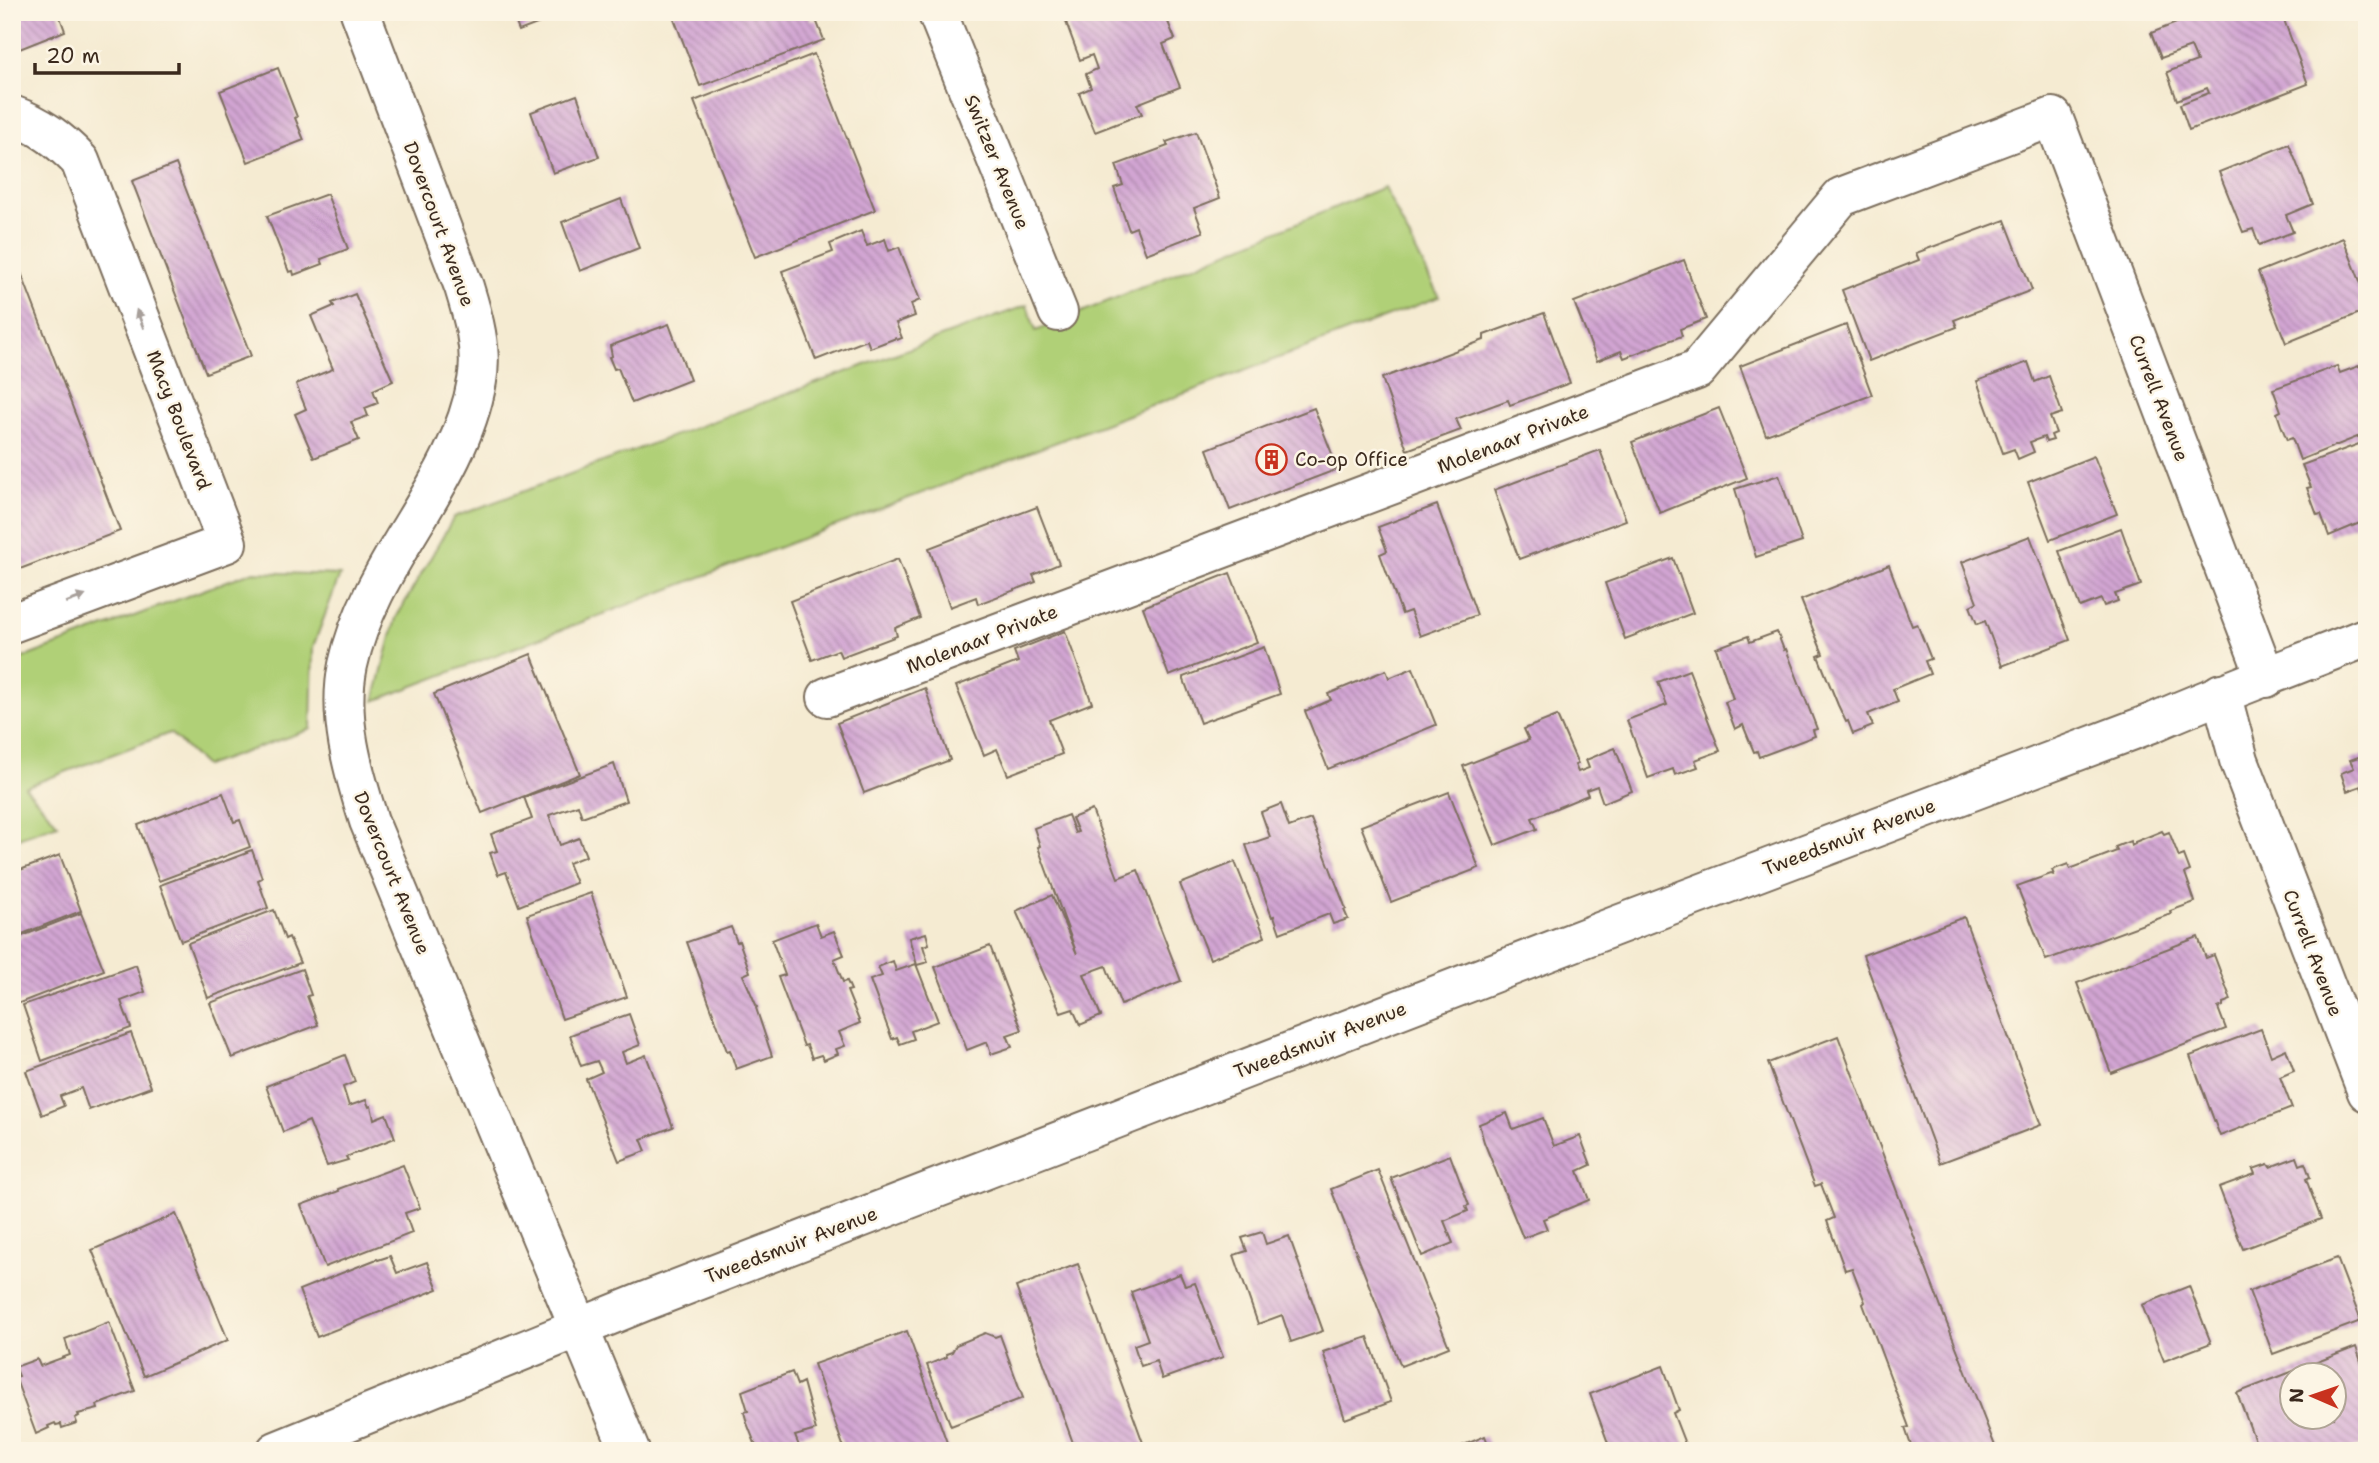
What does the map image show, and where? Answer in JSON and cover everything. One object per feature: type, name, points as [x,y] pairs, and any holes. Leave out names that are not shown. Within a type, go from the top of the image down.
[{"type":"street","name":"Dovercourt Avenue","points":[[360,12],[464,287],[478,348],[478,369],[467,415],[453,451],[430,496],[385,570],[358,630],[348,666],[344,701],[351,764],[369,821],[630,1451]]},
{"type":"street","name":"Switzer Avenue","points":[[937,12],[1058,312]]},
{"type":"street","name":"Macy Boulevard","points":[[12,115],[61,140],[80,161],[226,543],[12,623]]},
{"type":"street","name":"Currell Avenue","points":[[2053,117],[2266,678]]},
{"type":"street","name":"Molenaar Private","points":[[827,697],[1697,370],[1841,197],[2053,117]]},
{"type":"street","name":"Tweedsmuir Avenue","points":[[276,1451],[580,1327],[1602,931],[2152,723],[2221,693],[2266,678],[2367,637]]},
{"type":"street","name":"Currell Avenue","points":[[2221,693],[2239,760],[2367,1092]]},
{"type":"green space","points":[[1384,187],[1439,297],[374,701],[396,618],[454,517],[1027,305],[1036,331]]},
{"type":"green space","points":[[251,572],[340,575],[313,647],[311,729],[205,766],[170,733],[25,787],[58,824],[12,840],[12,662]]},
{"type":"building","points":[[12,12],[58,12],[65,31],[12,52]]},
{"type":"building","points":[[512,12],[568,12],[519,31]]},
{"type":"building","points":[[807,12],[811,21],[816,20],[824,40],[700,86],[672,13]]},
{"type":"building","points":[[1092,12],[1164,12],[1175,39],[1163,44],[1180,87],[1137,104],[1142,114],[1095,132],[1079,93],[1091,88],[1086,74],[1097,69],[1092,55],[1080,60],[1066,22]]},
{"type":"building","points":[[2204,12],[2281,12],[2308,84],[2189,130],[2180,104],[2209,93],[2207,88],[2177,100],[2167,72],[2197,61],[2191,47],[2161,58],[2151,33]]},
{"type":"building","points":[[814,54],[875,210],[755,257],[694,101]]},
{"type":"building","points":[[278,68],[304,140],[248,162],[220,91]]},
{"type":"building","points":[[577,95],[599,157],[553,173],[531,112]]},
{"type":"building","points":[[1196,132],[1220,198],[1194,208],[1203,232],[1146,254],[1136,227],[1129,230],[1114,188],[1123,185],[1116,165],[1168,146],[1166,142]]},
{"type":"building","points":[[2289,144],[2313,204],[2286,215],[2293,232],[2259,245],[2253,229],[2243,232],[2219,172]]},
{"type":"building","points":[[176,164],[251,356],[206,373],[132,181]]},
{"type":"building","points":[[327,194],[348,249],[321,259],[323,264],[294,275],[293,271],[289,272],[267,216]]},
{"type":"building","points":[[621,199],[639,248],[580,271],[562,222]]},
{"type":"building","points":[[2005,220],[2032,290],[1954,320],[1957,327],[1869,361],[1842,290],[1919,260],[1916,253]]},
{"type":"building","points":[[861,231],[867,246],[885,239],[889,251],[899,247],[920,300],[911,304],[915,316],[896,323],[902,338],[870,348],[867,340],[816,360],[782,271],[833,252],[830,244]]},
{"type":"building","points":[[2343,238],[2367,299],[2367,310],[2286,343],[2258,272]]},
{"type":"building","points":[[12,249],[120,531],[12,572]]},
{"type":"building","points":[[1684,260],[1706,319],[1680,329],[1682,336],[1624,358],[1621,351],[1597,361],[1574,302]]},
{"type":"building","points":[[355,294],[393,381],[373,390],[378,403],[365,408],[368,416],[351,422],[359,440],[314,458],[295,414],[306,409],[296,384],[333,369],[311,316],[334,306],[332,303]]},
{"type":"building","points":[[1544,313],[1570,383],[1510,405],[1508,400],[1456,419],[1461,430],[1407,450],[1382,378],[1484,340],[1484,335]]},
{"type":"building","points":[[669,324],[690,380],[632,403],[618,368],[614,369],[609,357],[612,356],[610,346]]},
{"type":"building","points":[[1846,325],[1872,395],[1766,435],[1740,366]]},
{"type":"building","points":[[2028,362],[2035,382],[2049,376],[2062,413],[2050,417],[2056,433],[2051,435],[2053,440],[2046,442],[2044,437],[2030,442],[2034,452],[2018,459],[2014,449],[2003,453],[1977,381]]},
{"type":"building","points":[[2367,363],[2367,425],[2362,427],[2365,434],[2300,460],[2292,438],[2287,440],[2281,425],[2277,413],[2281,411],[2273,389],[2337,366],[2340,373]]},
{"type":"building","name":"Co-op Office","points":[[1314,408],[1338,469],[1230,510],[1207,449]]},
{"type":"building","points":[[1719,408],[1747,478],[1660,513],[1632,442]]},
{"type":"building","points":[[2367,441],[2367,520],[2329,536],[2321,514],[2317,515],[2307,488],[2311,487],[2302,465]]},
{"type":"building","points":[[1600,450],[1626,520],[1519,559],[1494,490]]},
{"type":"building","points":[[2094,456],[2117,514],[2050,540],[2028,482]]},
{"type":"building","points":[[1779,475],[1802,542],[1756,557],[1735,489]]},
{"type":"building","points":[[1437,505],[1477,615],[1420,636],[1410,611],[1402,614],[1380,554],[1387,551],[1378,527]]},
{"type":"building","points":[[1037,507],[1059,564],[1033,575],[1036,582],[978,604],[976,597],[950,607],[929,548]]},
{"type":"building","points":[[2121,528],[2141,585],[2115,594],[2118,601],[2104,606],[2101,599],[2080,607],[2059,551]]},
{"type":"building","points":[[2030,536],[2070,640],[2002,666],[1985,621],[1977,624],[1970,606],[1977,602],[1962,562]]},
{"type":"building","points":[[1673,558],[1693,613],[1625,639],[1605,583]]},
{"type":"building","points":[[898,559],[920,618],[895,628],[897,636],[841,657],[838,650],[812,660],[790,601]]},
{"type":"building","points":[[1889,565],[1912,626],[1917,624],[1931,659],[1925,661],[1930,674],[1893,689],[1898,702],[1868,714],[1873,726],[1853,734],[1818,656],[1823,654],[1801,600]]},
{"type":"building","points":[[1230,573],[1257,642],[1169,676],[1143,607]]},
{"type":"building","points":[[1065,631],[1092,703],[1049,720],[1062,754],[1008,775],[997,749],[984,755],[956,686],[1018,662],[1014,651]]},
{"type":"building","points":[[1777,632],[1817,729],[1813,730],[1815,736],[1759,757],[1757,751],[1754,752],[1743,725],[1735,729],[1725,702],[1733,699],[1716,648],[1748,636],[1750,642]]},
{"type":"building","points":[[1264,647],[1280,694],[1200,723],[1183,677]]},
{"type":"building","points":[[531,654],[580,774],[482,813],[434,694]]},
{"type":"building","points":[[1413,668],[1436,725],[1328,769],[1305,711],[1331,700],[1328,694],[1386,670],[1389,678]]},
{"type":"building","points":[[1689,670],[1720,751],[1695,760],[1698,767],[1675,775],[1673,769],[1648,778],[1627,720],[1667,705],[1658,682]]},
{"type":"building","points":[[925,688],[950,760],[864,793],[837,723]]},
{"type":"building","points":[[1557,716],[1578,764],[1575,765],[1578,772],[1589,768],[1586,760],[1615,748],[1632,791],[1603,803],[1597,786],[1586,790],[1588,795],[1532,818],[1537,829],[1495,845],[1463,766],[1529,740],[1524,729]]},
{"type":"building","points":[[2367,754],[2366,801],[2361,786],[2347,791],[2341,773],[2354,768],[2350,760]]},
{"type":"building","points":[[614,764],[626,801],[582,817],[578,805],[549,815],[560,845],[579,838],[586,856],[568,863],[576,883],[519,906],[506,872],[498,875],[490,853],[497,851],[491,834],[532,819],[524,797]]},
{"type":"building","points":[[1449,792],[1479,868],[1391,902],[1361,826]]},
{"type":"building","points":[[223,793],[234,822],[240,820],[250,847],[159,881],[138,825]]},
{"type":"building","points":[[1281,804],[1289,827],[1311,819],[1348,919],[1333,924],[1329,914],[1280,933],[1246,845],[1270,837],[1261,812]]},
{"type":"building","points":[[1092,810],[1118,878],[1138,870],[1181,981],[1121,1005],[1106,966],[1084,974],[1101,1016],[1080,1025],[1073,1009],[1061,1013],[1016,911],[1052,895],[1077,954],[1038,847],[1040,846],[1034,828],[1068,815],[1075,833],[1078,832],[1072,818]]},
{"type":"building","points":[[2162,831],[2164,834],[2169,832],[2179,857],[2184,855],[2190,871],[2185,873],[2195,902],[2170,911],[2171,914],[2046,960],[2017,886],[2054,875],[2052,870],[2068,864],[2070,869],[2117,851],[2115,847],[2130,841],[2131,846]]},
{"type":"building","points":[[252,850],[262,878],[258,880],[268,908],[181,941],[160,885]]},
{"type":"building","points":[[60,855],[81,911],[12,938],[12,873]]},
{"type":"building","points":[[1235,862],[1265,937],[1210,959],[1180,884]]},
{"type":"building","points":[[591,893],[627,997],[562,1019],[527,915]]},
{"type":"building","points":[[274,910],[285,939],[289,937],[300,963],[208,998],[188,943]]},
{"type":"building","points":[[81,913],[104,970],[17,1004],[12,991],[12,940]]},
{"type":"building","points":[[1964,917],[2041,1125],[1940,1163],[1863,955]]},
{"type":"building","points":[[816,923],[821,936],[834,931],[844,955],[834,959],[843,982],[847,981],[851,990],[847,991],[860,1023],[839,1032],[845,1046],[836,1049],[838,1054],[824,1060],[821,1055],[812,1058],[807,1045],[804,1046],[778,977],[785,975],[772,940]]},
{"type":"building","points":[[731,927],[750,972],[743,975],[757,1007],[772,1056],[736,1069],[687,942]]},
{"type":"building","points":[[926,933],[929,944],[923,946],[928,962],[917,965],[909,938]]},
{"type":"building","points":[[2198,937],[2206,958],[2214,955],[2231,1000],[2218,1008],[2226,1029],[2111,1073],[2077,983]]},
{"type":"building","points":[[990,946],[1022,1030],[1007,1035],[1012,1047],[991,1054],[987,1042],[967,1050],[935,967]]},
{"type":"building","points":[[893,961],[896,971],[916,964],[938,1021],[911,1031],[914,1039],[900,1044],[897,1037],[892,1039],[870,980],[882,976],[878,967]]},
{"type":"building","points":[[136,965],[145,992],[121,1001],[131,1028],[42,1061],[23,1005]]},
{"type":"building","points":[[302,969],[311,995],[307,996],[318,1025],[232,1058],[210,1003]]},
{"type":"building","points":[[629,1014],[640,1045],[622,1052],[626,1063],[646,1055],[673,1127],[641,1139],[646,1151],[619,1161],[586,1079],[602,1072],[597,1061],[581,1066],[570,1035]]},
{"type":"building","points":[[2261,1029],[2271,1056],[2286,1049],[2294,1071],[2280,1077],[2292,1108],[2220,1136],[2190,1056]]},
{"type":"building","points":[[131,1033],[151,1087],[89,1110],[81,1088],[60,1096],[64,1106],[42,1115],[26,1071]]},
{"type":"building","points":[[1838,1036],[1997,1451],[1913,1451],[1905,1428],[1909,1427],[1863,1304],[1865,1302],[1852,1268],[1845,1270],[1827,1221],[1834,1218],[1821,1184],[1815,1186],[1768,1063]]},
{"type":"building","points":[[345,1055],[355,1082],[343,1087],[349,1106],[366,1100],[369,1107],[371,1106],[374,1119],[386,1114],[395,1138],[346,1157],[348,1160],[327,1166],[309,1121],[283,1132],[266,1086]]},
{"type":"building","points":[[1507,1113],[1513,1129],[1543,1118],[1554,1146],[1580,1136],[1591,1165],[1578,1171],[1589,1200],[1543,1219],[1547,1229],[1523,1238],[1479,1124]]},
{"type":"building","points":[[1450,1155],[1469,1205],[1466,1206],[1468,1211],[1444,1221],[1453,1243],[1422,1256],[1391,1178]]},
{"type":"building","points":[[2297,1157],[2300,1165],[2305,1163],[2310,1177],[2306,1179],[2321,1219],[2243,1249],[2219,1187],[2255,1174],[2253,1169],[2268,1164],[2270,1167]]},
{"type":"building","points":[[403,1165],[420,1208],[405,1213],[412,1233],[325,1267],[301,1205]]},
{"type":"building","points":[[1378,1170],[1449,1347],[1401,1366],[1331,1189]]},
{"type":"building","points":[[176,1214],[228,1340],[144,1376],[92,1250]]},
{"type":"building","points":[[1262,1232],[1266,1244],[1289,1236],[1323,1331],[1291,1342],[1282,1315],[1258,1324],[1234,1255],[1247,1251],[1242,1238]]},
{"type":"building","points":[[390,1256],[397,1273],[427,1262],[438,1289],[317,1337],[299,1290]]},
{"type":"building","points":[[2337,1258],[2361,1321],[2273,1354],[2249,1291]]},
{"type":"building","points":[[1078,1264],[1146,1451],[1076,1451],[1016,1287]]},
{"type":"building","points":[[1180,1274],[1185,1286],[1195,1283],[1223,1357],[1162,1379],[1156,1361],[1141,1366],[1134,1345],[1148,1340],[1131,1292]]},
{"type":"building","points":[[2189,1286],[2211,1343],[2164,1361],[2142,1305]]},
{"type":"building","points":[[109,1322],[135,1391],[97,1405],[98,1409],[78,1414],[75,1418],[77,1423],[62,1428],[61,1424],[55,1423],[36,1434],[15,1377],[19,1376],[15,1367],[37,1359],[40,1366],[70,1355],[65,1339]]},
{"type":"building","points":[[907,1331],[950,1451],[845,1451],[814,1364]]},
{"type":"building","points":[[985,1333],[995,1337],[1000,1335],[1023,1398],[951,1426],[927,1365],[947,1357],[946,1354],[952,1352],[956,1345]]},
{"type":"building","points":[[1368,1337],[1391,1402],[1345,1419],[1323,1352]]},
{"type":"building","points":[[2356,1347],[2363,1367],[2367,1366],[2367,1443],[2348,1451],[2259,1451],[2237,1393],[2278,1377],[2278,1432],[2348,1432],[2348,1362],[2317,1362]]},
{"type":"building","points":[[1663,1366],[1679,1410],[1673,1413],[1687,1449],[1696,1445],[1698,1451],[1611,1451],[1590,1394]]},
{"type":"building","points":[[792,1372],[797,1385],[803,1382],[816,1430],[795,1436],[801,1451],[758,1451],[744,1412],[748,1411],[742,1391]]},
{"type":"building","points":[[1485,1436],[1491,1451],[1450,1451]]},
{"type":"place","name":"Co-op Office","points":[[1272,459]]}]
